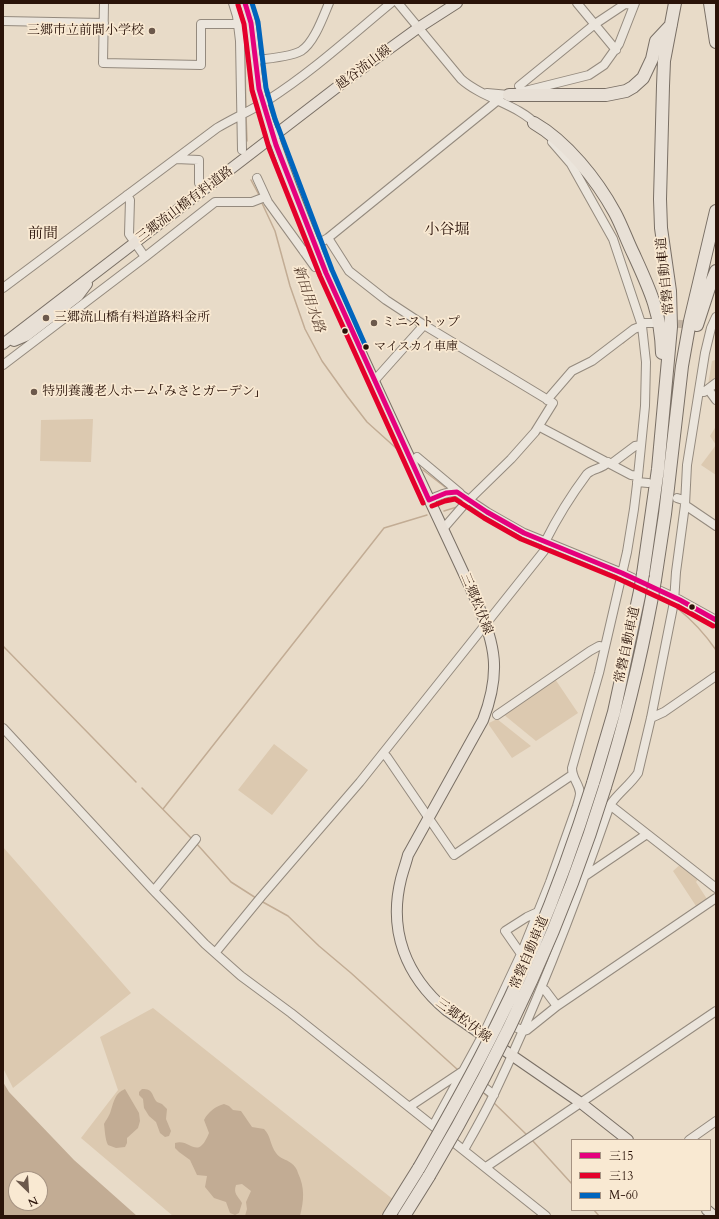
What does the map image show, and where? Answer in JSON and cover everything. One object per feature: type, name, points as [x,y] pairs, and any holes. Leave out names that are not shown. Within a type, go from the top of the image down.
[{"type":"highway","name":"常磐自動車道","points":[[404,1216],[454,1134],[484,1080],[517,1014],[547,949],[588,840],[640,591],[658,469],[671,327],[670,291],[661,228],[660,199],[663,86],[664,62],[675,3]]},
{"type":"highway","points":[[710,3],[716,42]]},
{"type":"highway","points":[[509,94],[606,95],[626,91],[643,78],[649,65],[656,42],[671,25]]},
{"type":"highway","points":[[534,123],[548,131],[585,169],[606,198],[623,229],[651,294],[659,322],[662,337],[663,412]]},
{"type":"highway","name":"常磐自動車道","points":[[389,1216],[444,1126],[505,1008],[535,943],[626,714],[643,643],[655,580],[665,514],[684,353],[716,211]]},
{"type":"highway","points":[[670,471],[678,456],[688,366],[697,322],[716,271]]},
{"type":"main road","name":"三郷松伏線","points":[[237,3],[255,60],[258,89],[262,104],[315,246],[374,381],[486,622],[493,647],[495,662],[493,690],[488,707],[472,742],[408,855],[398,893],[397,914],[401,944],[413,972],[423,988],[433,999],[483,1036],[582,1103],[627,1139]]},
{"type":"main road","name":"越谷流山線","points":[[274,137],[349,78],[418,28],[457,3]]},
{"type":"main road","name":"三郷流山橋有料道路","points":[[3,345],[274,137]]},
{"type":"street","points":[[104,3],[103,63],[201,64],[201,24],[244,24],[240,41],[242,150]]},
{"type":"street","points":[[255,60],[294,54],[306,48],[311,41],[329,3]]},
{"type":"street","points":[[3,288],[217,128],[262,104],[303,76],[391,3]]},
{"type":"street","points":[[398,3],[461,79],[477,91],[518,112],[534,123],[571,164],[613,239],[641,325],[646,362],[646,381],[638,479],[627,552],[605,647],[574,761],[572,775],[578,786],[580,793],[579,799],[555,868],[520,957],[483,1036],[433,1126]]},
{"type":"street","points":[[577,3],[616,50]]},
{"type":"street","points":[[477,91],[495,95],[509,94],[589,75],[598,70],[616,50],[634,4],[625,4],[595,24],[519,86]]},
{"type":"street","points":[[3,21],[104,23]]},
{"type":"street","points":[[304,252],[328,238],[487,111],[497,101]]},
{"type":"street","points":[[176,159],[199,160],[199,183]]},
{"type":"street","points":[[257,178],[265,197],[315,267]]},
{"type":"street","points":[[127,195],[130,200],[130,234],[145,257]]},
{"type":"street","points":[[3,365],[215,202],[257,201],[265,197]]},
{"type":"street","points":[[328,238],[349,271],[386,300],[553,404],[540,427],[511,459],[467,498],[462,507],[443,529]]},
{"type":"street","points":[[464,1150],[492,1099],[524,1031],[585,876],[609,807],[615,797],[634,779],[638,772],[651,718],[673,603],[682,501],[705,353],[711,328],[716,317]]},
{"type":"street","points":[[547,400],[572,371],[592,361],[634,329],[641,325],[653,323]]},
{"type":"street","points":[[374,381],[424,325]]},
{"type":"street","points":[[701,326],[711,328]]},
{"type":"street","points":[[699,392],[704,392],[716,383]]},
{"type":"street","points":[[708,389],[716,400]]},
{"type":"street","points":[[540,427],[648,484]]},
{"type":"street","points":[[215,953],[261,897],[325,824],[486,622],[545,546],[552,528],[588,474],[605,466],[636,446],[641,445]]},
{"type":"street","points":[[417,456],[467,498]]},
{"type":"street","points":[[429,500],[452,492],[457,492],[503,522],[545,546],[621,577],[673,603],[716,620]]},
{"type":"street","points":[[682,501],[716,526]]},
{"type":"street","points":[[497,715],[590,651],[599,646],[605,647]]},
{"type":"street","points":[[651,718],[664,712],[716,676]]},
{"type":"street","points":[[3,728],[153,890],[215,953],[246,980],[291,1013],[433,1126],[486,1166],[546,1216]]},
{"type":"street","points":[[383,753],[454,855],[572,775]]},
{"type":"street","points":[[579,799],[609,807],[647,834],[716,888]]},
{"type":"street","points":[[555,868],[581,877],[585,876],[647,834]]},
{"type":"street","points":[[153,890],[196,839]]},
{"type":"street","points":[[524,1031],[557,1006],[716,898]]},
{"type":"street","points":[[538,912],[527,917],[506,931],[520,957],[547,973]]},
{"type":"street","points":[[541,988],[545,990],[557,1006]]},
{"type":"street","points":[[486,1166],[582,1103],[716,1011]]},
{"type":"street","points":[[493,1016],[524,1031]]},
{"type":"street","points":[[409,1107],[462,1073]]},
{"type":"street","points":[[462,1073],[492,1099]]},
{"type":"street","points":[[690,1139],[716,1121]]},
{"type":"shaded area","points":[[716,354],[716,379],[708,385],[712,361],[715,360]]},
{"type":"shaded area","points":[[93,419],[91,462],[40,461],[41,420]]},
{"type":"shaded area","points":[[716,426],[716,445],[710,436]]},
{"type":"shaded area","points":[[716,445],[716,475],[701,465]]},
{"type":"shaded area","points":[[555,679],[578,713],[536,741],[503,714]]},
{"type":"shaded area","points":[[497,719],[531,746],[512,758],[489,725],[489,723]]},
{"type":"shaded area","points":[[274,744],[308,770],[272,815],[238,790]]},
{"type":"shaded area","points":[[3,847],[131,993],[13,1088],[3,1068]]},
{"type":"shaded area","points":[[682,863],[699,878],[696,882],[707,899],[696,906],[673,871]]},
{"type":"shaded area","points":[[153,1008],[414,1216],[173,1216],[81,1138],[118,1090],[100,1037]]},
{"type":"shaded area","points":[[3,1082],[9,1092],[74,1160],[137,1216],[3,1216]]},
{"type":"shaded area","points":[[125,1089],[139,1113],[140,1121],[138,1128],[127,1138],[125,1147],[116,1148],[108,1145],[104,1124],[110,1114],[115,1098]]},
{"type":"shaded area","points":[[142,1089],[149,1090],[157,1102],[162,1104],[167,1109],[166,1119],[171,1131],[169,1136],[165,1137],[160,1133],[156,1122],[149,1116],[144,1108],[143,1099],[139,1095],[139,1092]]},
{"type":"shaded area","points":[[224,1104],[233,1110],[241,1111],[252,1127],[264,1129],[278,1155],[296,1168],[303,1189],[300,1216],[245,1216],[247,1209],[246,1202],[251,1191],[242,1184],[236,1185],[235,1188],[236,1195],[242,1203],[239,1213],[235,1215],[230,1213],[226,1202],[214,1198],[205,1187],[207,1176],[197,1175],[190,1160],[175,1148],[175,1143],[181,1142],[197,1148],[201,1146],[205,1142],[209,1133],[204,1120],[212,1110]]},
{"type":"waterway","name":"新田用水路","points":[[244,27],[246,109]]},
{"type":"waterway","name":"新田用水路","points":[[246,115],[247,141]]},
{"type":"waterway","name":"新田用水路","points":[[251,180],[259,195]]},
{"type":"waterway","name":"新田用水路","points":[[261,201],[275,231],[290,286],[305,329],[322,361],[367,422],[397,449]]},
{"type":"waterway","points":[[623,343],[635,333]]},
{"type":"waterway","name":"新田用水路","points":[[423,470],[445,487]]},
{"type":"waterway","name":"新田用水路","points":[[457,498],[462,502]]},
{"type":"waterway","name":"新田用水路","points":[[467,505],[505,530],[542,547]]},
{"type":"waterway","points":[[444,511],[457,507]]},
{"type":"waterway","points":[[163,809],[384,528],[427,515]]},
{"type":"waterway","name":"新田用水路","points":[[548,549],[618,578]]},
{"type":"waterway","name":"新田用水路","points":[[624,580],[637,586]]},
{"type":"waterway","name":"新田用水路","points":[[658,597],[670,603]]},
{"type":"waterway","name":"新田用水路","points":[[677,608],[688,617],[716,650]]},
{"type":"waterway","points":[[3,646],[136,782]]},
{"type":"waterway","points":[[142,788],[192,839]]},
{"type":"waterway","points":[[196,843],[231,882],[256,898]]},
{"type":"waterway","points":[[261,901],[288,916],[319,946],[458,1070]]},
{"type":"waterway","points":[[482,1091],[489,1098]]},
{"type":"waterway","points":[[493,1102],[528,1136]]},
{"type":"waterway","points":[[532,1140],[571,1183]]},
{"type":"waterway","points":[[595,1211],[599,1216]]},
{"type":"tunnel","points":[[666,323],[694,325]]},
{"type":"transit line","name":"三15","points":[[245,3],[251,23],[259,89],[276,145],[326,273],[429,500]]},
{"type":"transit line","name":"M-60","points":[[252,3],[258,22],[266,88],[275,119],[332,270],[366,347]]},
{"type":"transit line","name":"三13","points":[[238,5],[244,24],[252,90],[269,148],[320,276],[423,503]]},
{"type":"transit line","name":"三15","points":[[429,500],[446,493],[457,492],[487,512],[524,533],[622,573],[680,600],[716,620]]},
{"type":"transit line","name":"三13","points":[[432,506],[455,499],[484,518],[521,539],[619,579],[677,606],[713,626]]},
{"type":"place","name":"三郷市立前間小学校","points":[[152,31]]},
{"type":"place","name":"三郷流山橋有料道路料金所","points":[[46,318]]},
{"type":"place","name":"ミニストップ","points":[[374,323]]},
{"type":"place","name":"マイスカイ車庫","points":[[366,347]]},
{"type":"place","name":"特別養護老人ホーム「みさとガーデン」","points":[[34,392]]},
{"type":"district","name":"小谷堀","points":[[447,231]]},
{"type":"district","name":"前間","points":[[43,235]]}]
